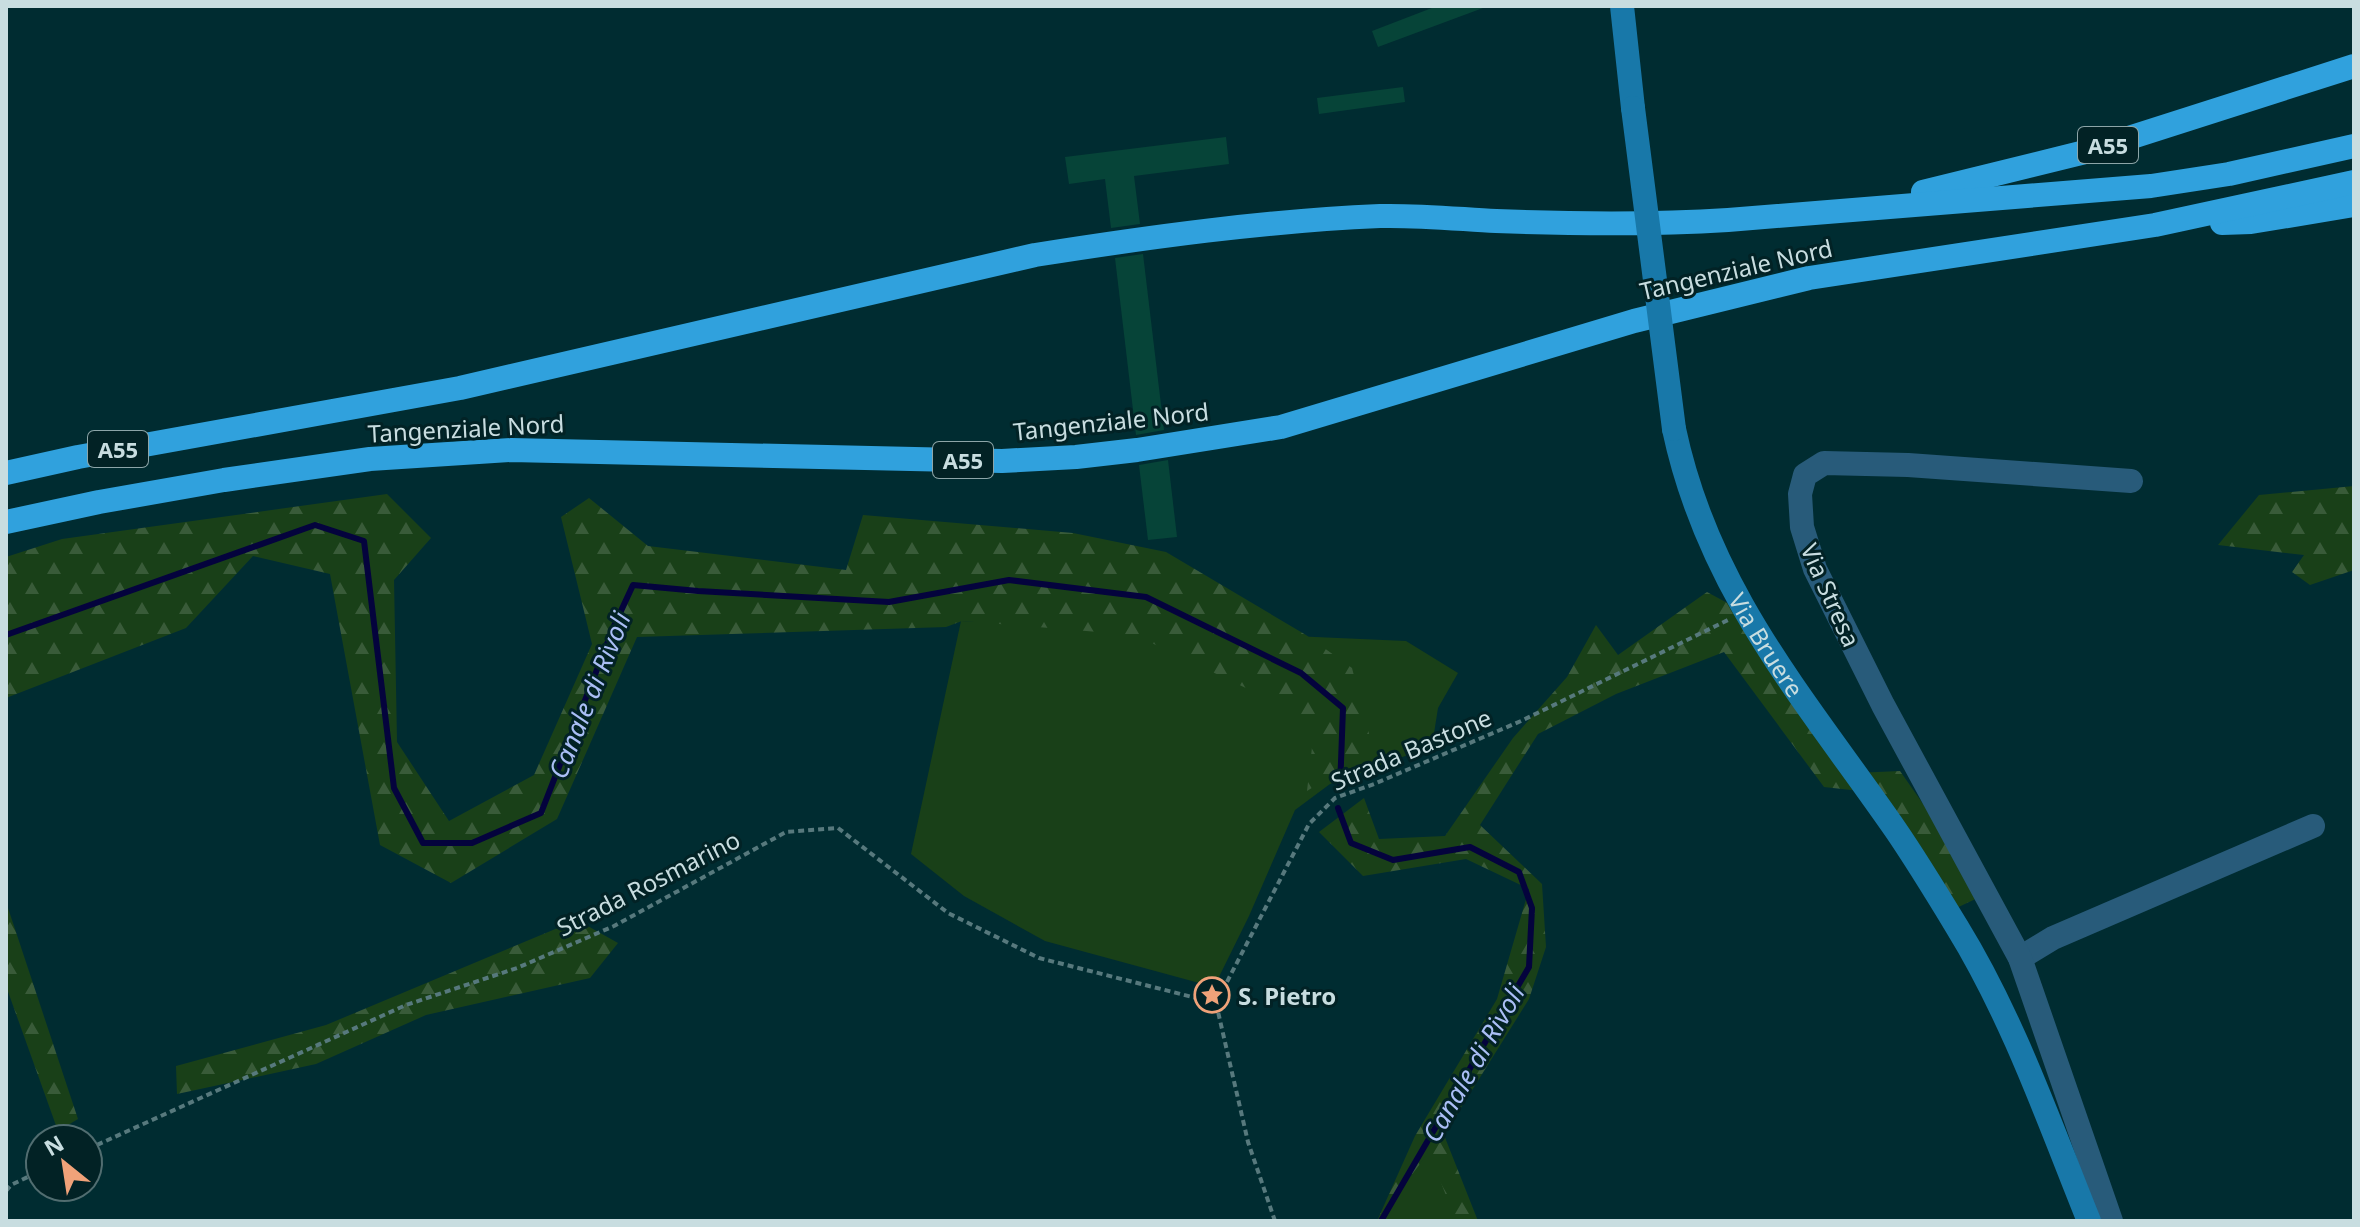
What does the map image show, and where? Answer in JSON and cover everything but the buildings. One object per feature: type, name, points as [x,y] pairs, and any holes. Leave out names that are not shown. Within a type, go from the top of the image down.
[{"type":"highway","name":"A55","points":[[1858,209],[2085,152],[2354,66]]},
{"type":"highway","name":"A55","points":[[1858,209],[2151,186],[2229,174],[2354,146]]},
{"type":"highway","name":"A55","points":[[2155,225],[2354,182]]},
{"type":"highway","name":"A55","points":[[2155,225],[2251,222],[2354,205]]},
{"type":"highway","name":"Tangenziale Nord","points":[[6,473],[78,457],[475,385],[1035,255],[1113,242],[1382,216],[1602,225],[1664,224],[1858,209]]},
{"type":"highway","name":"Tangenziale Nord","points":[[6,522],[224,480],[370,459],[527,450],[1002,461],[1153,448],[1281,427],[1634,321],[1809,278],[2155,225]]},
{"type":"street","name":"Via Bruere","points":[[1622,6],[1674,429],[1682,468],[1695,507],[1722,571],[1744,612],[1897,832],[1960,931],[2008,1025],[2089,1221]]},
{"type":"street","name":"Via Stresa","points":[[2111,1221],[2020,958],[1883,705],[1815,569],[1802,527],[1800,494],[1805,475],[1824,463],[1908,465],[2131,481]]},
{"type":"street","points":[[2020,958],[2053,938],[2313,826]]},
{"type":"path","name":"Strada Bastone","points":[[1216,1003],[1309,824],[1335,798],[1521,721],[1744,612]]},
{"type":"path","name":"Strada Rosmarino","points":[[104,1142],[406,1005],[517,968],[614,926],[786,832],[838,828],[948,913],[1039,958],[1216,1003]]},
{"type":"path","points":[[1216,1003],[1248,1142],[1275,1221]]},
{"type":"path","points":[[6,1191],[24,1179]]},
{"type":"green space","points":[[2354,486],[2354,570],[2310,585],[2292,572],[2304,555],[2218,545],[2259,495]]},
{"type":"green space","points":[[387,494],[431,538],[394,580],[397,742],[449,821],[534,775],[592,644],[561,517],[589,498],[648,546],[846,570],[863,515],[1073,533],[1166,552],[1306,635],[1352,668],[1373,749],[1307,791],[1315,721],[1135,635],[962,621],[946,627],[637,637],[557,819],[451,883],[380,845],[330,574],[253,556],[186,628],[6,698],[6,557],[62,539]]},
{"type":"green space","points":[[1707,592],[1744,612],[1855,773],[1900,771],[1986,894],[1948,912],[1869,792],[1824,787],[1724,652],[1616,694],[1538,734],[1480,825],[1542,884],[1546,947],[1529,999],[1444,1135],[1478,1221],[1456,1221],[1429,1152],[1377,1221],[1415,1136],[1497,999],[1529,889],[1466,859],[1363,876],[1319,832],[1364,798],[1379,839],[1445,836],[1513,738],[1567,677],[1596,625],[1618,655]]},
{"type":"green space","points":[[961,621],[1406,641],[1458,673],[1438,708],[1432,746],[1330,784],[1295,810],[1214,987],[1045,941],[964,896],[911,854]]},
{"type":"green space","points":[[6,902],[78,1119],[71,1123],[55,1123],[6,986]]},
{"type":"green space","points":[[577,920],[618,943],[590,978],[426,1015],[316,1064],[177,1094],[176,1066],[326,1025]]},
{"type":"green space","points":[[1429,1151],[1478,1221],[1378,1221]]},
{"type":"waterway","name":"Canale di Rivoli","points":[[6,635],[315,525],[364,541],[394,788],[423,843],[472,843],[541,813],[633,585],[889,602],[1009,580],[1146,597],[1301,673],[1343,708],[1340,789]]},
{"type":"waterway","name":"Canale di Rivoli","points":[[1338,808],[1351,843],[1393,860],[1470,847],[1519,872],[1532,908],[1529,967],[1381,1221]]},
{"type":"place","name":"S. Pietro","points":[[1212,995]]}]
